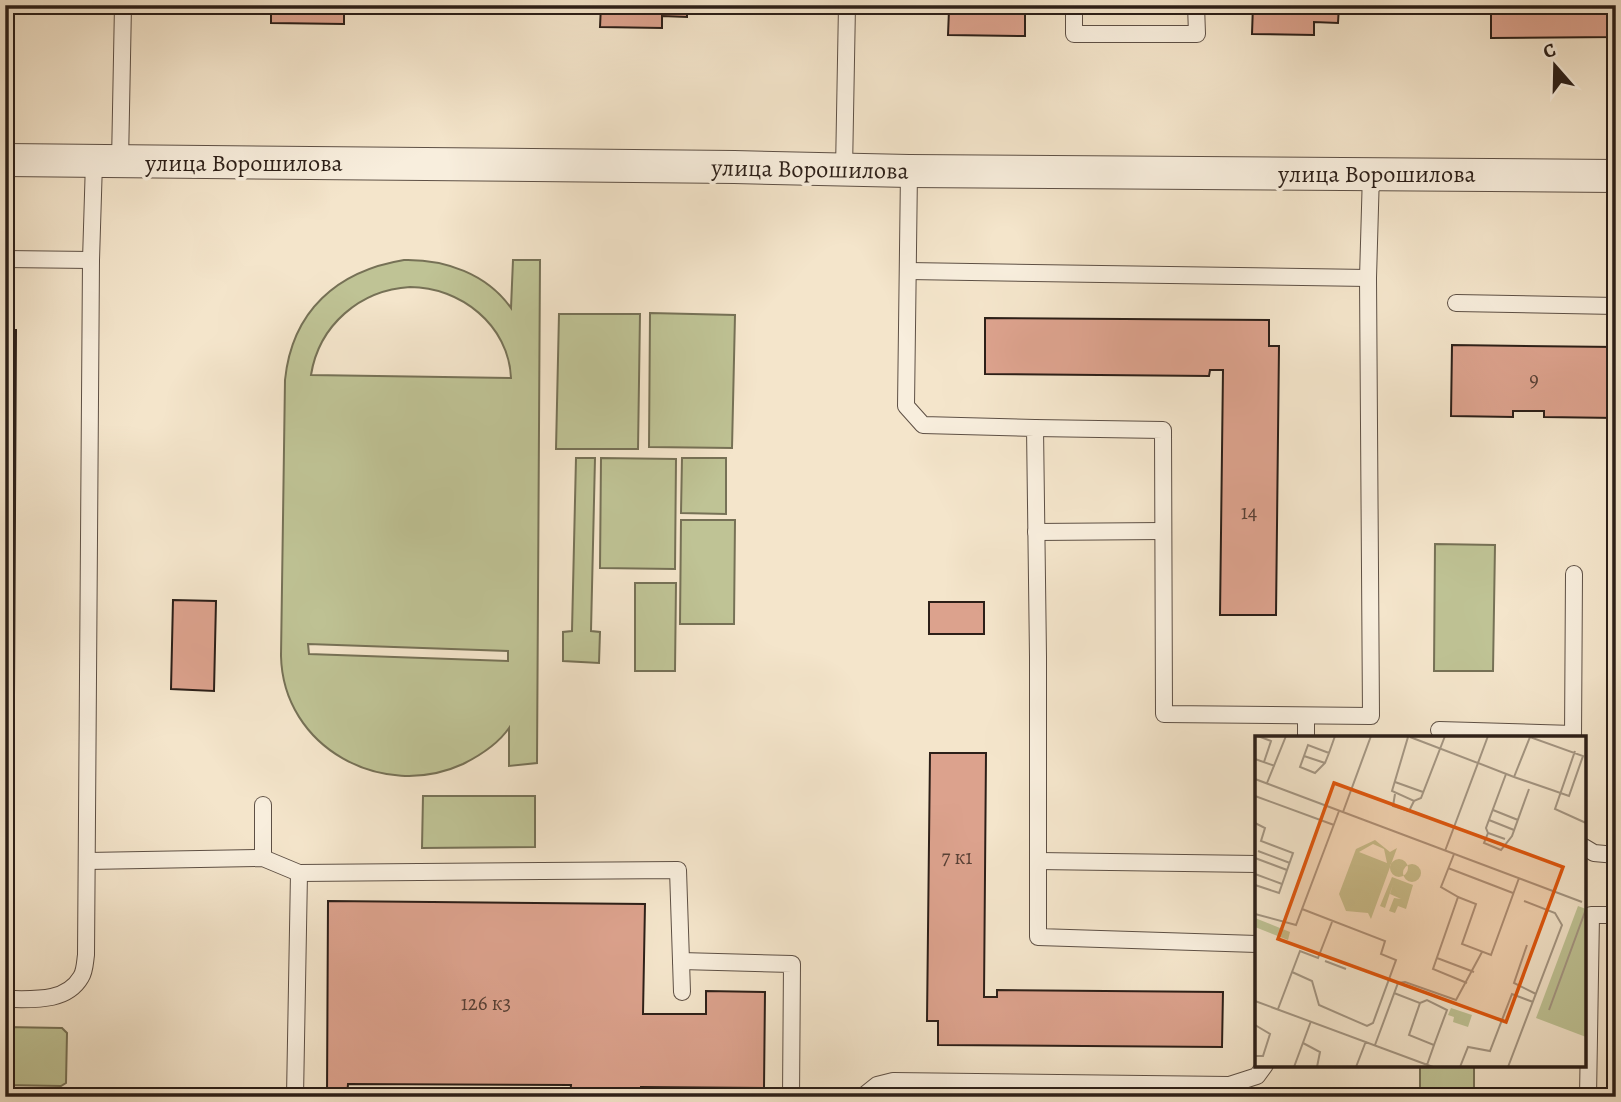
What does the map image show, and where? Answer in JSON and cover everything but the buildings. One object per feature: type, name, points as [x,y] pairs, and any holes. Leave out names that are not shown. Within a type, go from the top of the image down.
[{"type":"street","name":"улица Ворошилова","points":[[5,160],[734,167],[909,172],[1616,176]]},
{"type":"lane","points":[[5,999],[39,999],[65,994],[82,976],[86,955],[91,260],[107,162],[123,5]]},
{"type":"lane","points":[[413,5],[526,5]]},
{"type":"lane","points":[[844,170],[848,5]]},
{"type":"lane","points":[[1074,5],[1074,34],[1197,34],[1196,5]]},
{"type":"lane","points":[[909,172],[906,407],[923,425],[1163,430],[1164,714],[1306,716],[1371,716],[1368,278],[1371,173]]},
{"type":"lane","points":[[5,259],[91,260]]},
{"type":"lane","points":[[908,271],[1368,278]]},
{"type":"lane","points":[[1456,303],[1616,306]]},
{"type":"lane","points":[[1035,428],[1038,937],[1255,944]]},
{"type":"lane","points":[[1036,532],[1163,531]]},
{"type":"lane","points":[[1439,730],[1573,736],[1574,573]]},
{"type":"lane","points":[[1306,716],[1306,736]]},
{"type":"lane","points":[[263,805],[263,858]]},
{"type":"lane","points":[[1586,848],[1594,853],[1616,855]]},
{"type":"lane","points":[[87,861],[263,858],[299,873],[678,870],[682,992]]},
{"type":"lane","points":[[1038,861],[1255,864]]},
{"type":"lane","points":[[295,1097],[299,873]]},
{"type":"lane","points":[[1588,1097],[1588,915],[1616,915]]},
{"type":"lane","points":[[681,961],[792,964],[791,1097]]},
{"type":"lane","points":[[862,1097],[877,1085],[893,1081],[1229,1085],[1257,1076],[1264,1067]]},
{"type":"green space","points":[[419,260],[450,266],[490,286],[511,308],[513,260],[540,260],[537,763],[509,766],[509,728],[494,744],[476,757],[432,774],[401,776],[371,770],[343,758],[318,740],[299,717],[286,689],[281,656],[285,380],[289,355],[308,315],[322,298],[358,274],[380,265]],"holes":[[[410,287],[447,294],[478,313],[501,341],[511,378],[311,375],[323,341],[345,313],[375,295]],[[308,644],[508,651],[508,661],[309,654]]]},
{"type":"green space","points":[[650,313],[735,315],[732,448],[649,447]]},
{"type":"green space","points":[[559,314],[640,314],[638,449],[556,449]]},
{"type":"green space","points":[[576,458],[595,458],[591,631],[600,632],[599,663],[563,661],[563,632],[572,631]]},
{"type":"green space","points":[[601,458],[676,459],[675,569],[600,568]]},
{"type":"green space","points":[[682,458],[726,458],[726,514],[681,513]]},
{"type":"green space","points":[[681,520],[735,520],[734,624],[680,624]]},
{"type":"green space","points":[[1435,544],[1495,545],[1493,671],[1434,671]]},
{"type":"green space","points":[[635,583],[676,583],[675,671],[635,671]]},
{"type":"green space","points":[[423,796],[535,796],[535,847],[422,848]]},
{"type":"green space","points":[[5,1027],[62,1028],[67,1033],[66,1083],[61,1086],[5,1085]]},
{"type":"green space","points":[[1420,1067],[1474,1067],[1474,1090],[1420,1090]]}]
